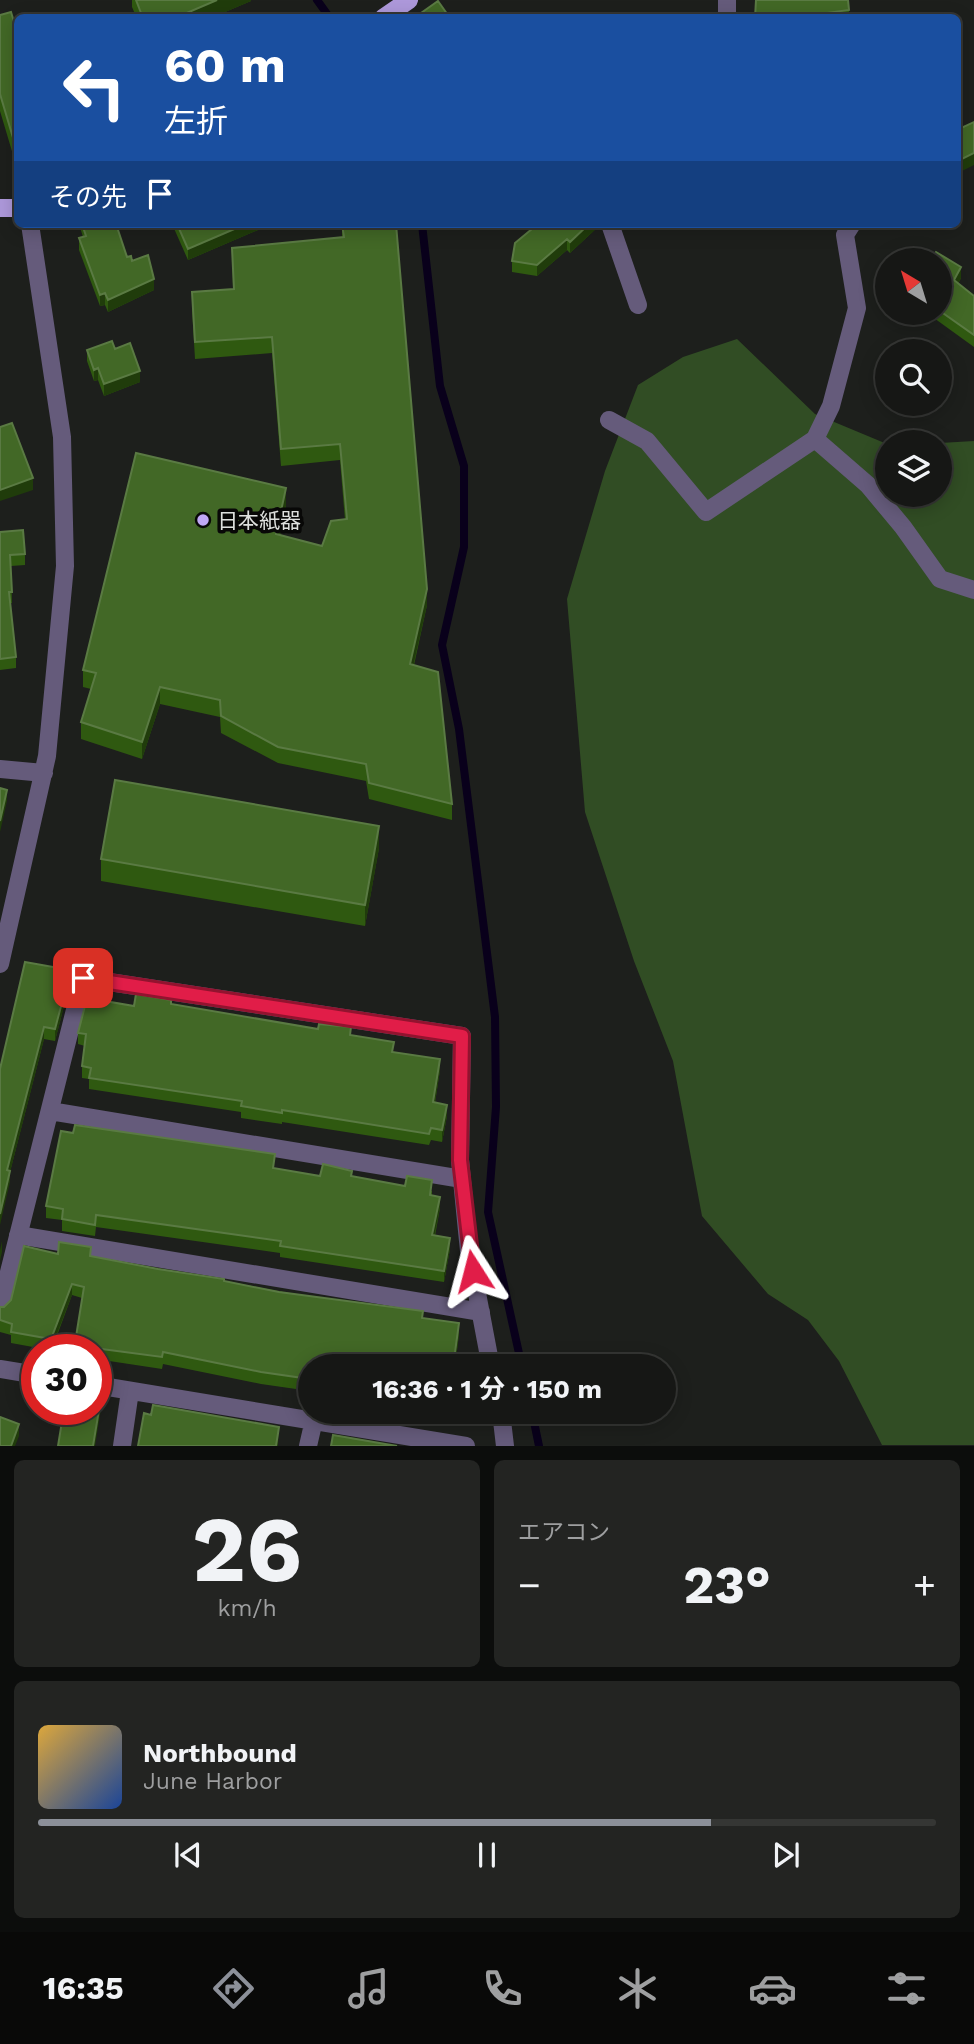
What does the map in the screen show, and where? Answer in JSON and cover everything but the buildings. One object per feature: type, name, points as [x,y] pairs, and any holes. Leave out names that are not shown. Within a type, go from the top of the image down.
[{"type":"main road","points":[[389,14],[409,0]]},
{"type":"street","points":[[0,964],[44,773],[65,566],[62,437],[31,228]]},
{"type":"street","points":[[611,228],[638,304]]},
{"type":"street","points":[[609,420],[647,441],[706,512],[815,439],[831,406],[857,308],[845,234],[849,228]]},
{"type":"street","points":[[815,439],[868,485],[903,527],[940,579],[974,590]]},
{"type":"street","points":[[0,769],[44,773]]},
{"type":"street","points":[[0,1308],[83,978],[462,1036],[462,1179],[469,1251],[489,1354]]},
{"type":"street","points":[[50,1111],[462,1179]]},
{"type":"street","points":[[19,1236],[481,1312]]},
{"type":"street","points":[[0,1369],[21,1372]]},
{"type":"street","points":[[112,1388],[298,1417]]},
{"type":"street","points":[[121,1446],[130,1391]]},
{"type":"street","points":[[308,1446],[313,1424]]},
{"type":"street","points":[[338,1424],[463,1445]]},
{"type":"street","points":[[502,1424],[505,1446]]},
{"type":"green space","points":[[737,339],[815,414],[875,439],[875,507],[952,507],[952,442],[974,441],[974,1445],[882,1445],[839,1361],[808,1320],[768,1294],[702,1216],[673,1061],[634,961],[585,812],[567,599],[605,471],[638,385],[683,357]]},
{"type":"waterway","points":[[317,0],[327,14]]},
{"type":"waterway","points":[[422,228],[440,386],[464,466],[464,547],[442,645],[459,729],[495,1017],[496,1107],[488,1212],[519,1354]]},
{"type":"waterway","points":[[534,1424],[539,1446]]},
{"type":"place","name":"日本紙器","points":[[203,520]]},
{"type":"route","points":[[83,978],[462,1036],[460,1160],[473,1271]]}]
